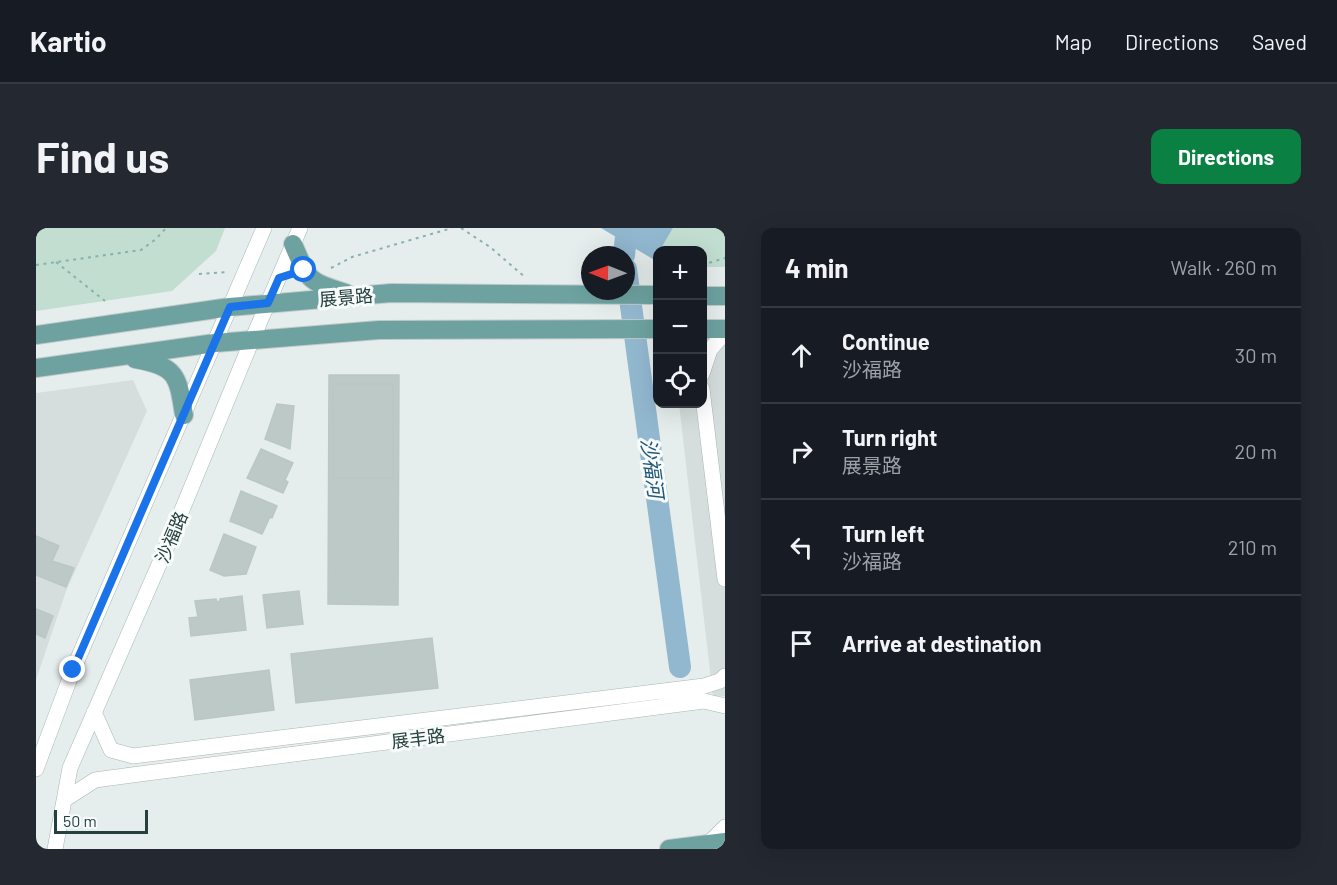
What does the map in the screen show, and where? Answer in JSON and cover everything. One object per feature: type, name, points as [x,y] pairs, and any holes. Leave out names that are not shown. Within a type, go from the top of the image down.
[{"type":"main road","points":[[296,236],[307,276],[317,284],[356,296]]},
{"type":"main road","name":"展景路","points":[[36,335],[230,307],[391,293],[653,296]]},
{"type":"main road","points":[[707,296],[725,296]]},
{"type":"main road","name":"展景路","points":[[36,368],[214,343],[379,330],[653,329]]},
{"type":"main road","points":[[707,329],[725,329]]},
{"type":"main road","points":[[120,356],[158,362],[171,373],[180,385],[184,415]]},
{"type":"main road","points":[[669,849],[716,843]]},
{"type":"street","name":"沙福路","points":[[36,769],[39,751],[73,670],[264,228]]},
{"type":"street","name":"沙福路","points":[[55,849],[70,768],[168,544],[296,236]]},
{"type":"street","points":[[707,361],[711,350],[720,338],[725,337]]},
{"type":"street","points":[[704,408],[725,579]]},
{"type":"street","points":[[725,676],[704,693],[725,706]]},
{"type":"street","name":"展丰路","points":[[94,712],[111,750],[133,756],[704,693]]},
{"type":"street","name":"展丰路","points":[[64,801],[95,780],[704,693]]},
{"type":"street","points":[[716,843],[725,827]]},
{"type":"path","points":[[36,265],[141,250],[166,228]]},
{"type":"path","points":[[331,268],[352,257],[452,228]]},
{"type":"path","points":[[461,228],[490,247],[526,278]]},
{"type":"path","points":[[707,264],[725,258]]},
{"type":"path","points":[[56,262],[105,301]]},
{"type":"path","points":[[199,274],[245,271]]},
{"type":"shaded area","points":[[707,344],[725,344],[725,696],[713,697],[679,408],[707,408]]},
{"type":"shaded area","points":[[133,380],[147,411],[66,591],[36,680],[36,393]]},
{"type":"green space","points":[[36,228],[225,228],[216,251],[172,291],[36,311]]},
{"type":"green space","points":[[673,228],[725,228],[725,267],[707,267],[707,246],[662,246]]},
{"type":"water","points":[[601,228],[673,228],[662,246],[653,246],[653,259],[635,248],[635,246],[631,246]]},
{"type":"building","points":[[329,375],[399,375],[398,605],[328,604]]},
{"type":"building","points":[[333,384],[393,384],[393,478],[333,478]]},
{"type":"building","points":[[277,404],[294,406],[290,449],[265,439]]},
{"type":"building","points":[[261,449],[293,463],[285,480],[288,482],[283,493],[247,478]]},
{"type":"building","points":[[241,491],[277,506],[262,534],[230,521]]},
{"type":"building","points":[[224,534],[256,547],[246,574],[224,576],[210,570]]},
{"type":"building","points":[[36,536],[59,546],[52,561],[74,568],[66,587],[36,575]]},
{"type":"building","points":[[299,591],[303,624],[267,628],[263,595]]},
{"type":"building","points":[[242,596],[246,630],[191,636],[189,618],[198,617],[195,601],[216,599],[217,602],[220,599]]},
{"type":"building","points":[[36,609],[53,616],[45,638],[36,634]]},
{"type":"building","points":[[432,638],[438,688],[296,703],[291,654]]},
{"type":"building","points":[[269,670],[274,710],[195,720],[190,680]]},
{"type":"waterway","name":"沙福河","points":[[625,246],[627,228]]},
{"type":"waterway","name":"沙福河","points":[[630,300],[680,667]]},
{"type":"route","points":[[73,670],[230,307],[268,303],[279,278],[304,270]]}]
